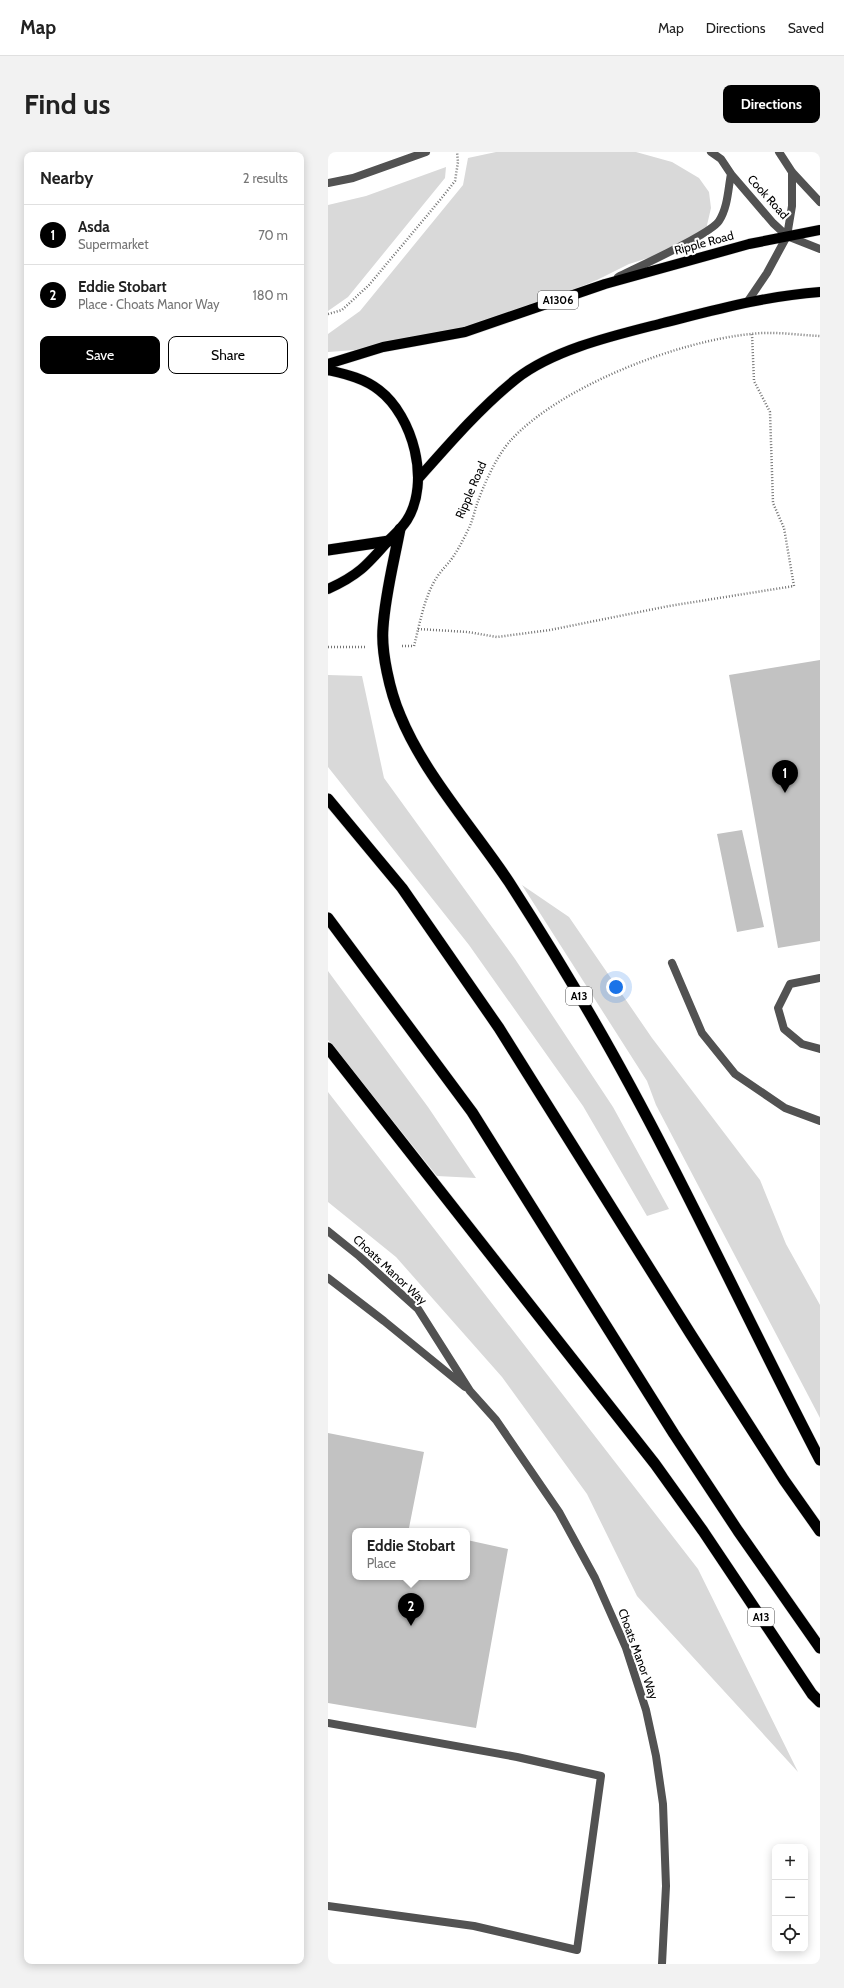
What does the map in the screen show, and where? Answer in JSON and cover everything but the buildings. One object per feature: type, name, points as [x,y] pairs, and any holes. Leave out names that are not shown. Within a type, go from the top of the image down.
[{"type":"highway","name":"A13","points":[[400,529],[382,629],[390,681],[399,714],[416,747],[449,799],[509,882],[594,1021],[678,1177],[762,1349],[820,1460]]},
{"type":"highway","points":[[328,550],[389,541]]},
{"type":"highway","points":[[328,799],[402,888],[499,1028],[784,1480],[820,1531]]},
{"type":"highway","name":"A13","points":[[328,918],[472,1112],[674,1434],[738,1531],[820,1648]]},
{"type":"highway","name":"A13","points":[[328,1048],[650,1458],[703,1531],[812,1694],[820,1702]]},
{"type":"main road","name":"Ripple Road","points":[[328,364],[383,347],[466,332],[605,284],[750,244],[820,230]]},
{"type":"main road","points":[[418,478],[463,429],[516,379],[545,361],[604,338],[748,301],[820,292]]},
{"type":"main road","points":[[328,370],[353,376],[378,389],[393,402],[407,425],[415,452],[418,478],[414,503],[408,519],[400,529],[366,567],[352,577],[328,589]]},
{"type":"street","points":[[328,184],[353,178],[426,152]]},
{"type":"street","name":"Cook Road","points":[[711,152],[720,159],[773,223],[787,236]]},
{"type":"street","points":[[778,152],[792,172],[820,202]]},
{"type":"street","name":"Cook Road","points":[[748,301],[766,274],[787,236],[792,206],[792,172]]},
{"type":"street","name":"Cook Road","points":[[605,284],[702,234],[718,222],[725,206],[731,174]]},
{"type":"street","points":[[787,236],[820,250]]},
{"type":"street","points":[[672,963],[702,1033],[735,1074],[785,1108],[820,1121]]},
{"type":"street","points":[[820,978],[790,984],[778,1008],[784,1029],[802,1044],[820,1049]]},
{"type":"street","name":"Choats Manor Way","points":[[328,1231],[359,1256],[418,1309],[470,1391]]},
{"type":"street","name":"Choats Manor Way","points":[[328,1278],[384,1321],[470,1391],[496,1420],[559,1512],[595,1578],[626,1648],[646,1710],[663,1804],[666,1886],[662,1964]]},
{"type":"street","points":[[328,1723],[517,1757],[601,1776],[577,1950],[474,1926],[328,1906]]},
{"type":"path","points":[[328,314],[342,310],[369,285],[440,200],[455,180],[458,162],[457,152]]},
{"type":"path","points":[[418,629],[468,632],[497,637],[550,630],[669,606],[794,586],[784,528],[773,503],[770,412],[754,381],[752,334]]},
{"type":"path","name":"Ripple Road","points":[[328,647],[356,648],[414,646],[426,601],[437,577],[461,544],[471,524],[477,503],[489,475],[511,441],[516,436],[544,411],[572,393],[629,367],[678,350],[720,339],[752,334],[820,336]]},
{"type":"shaded area","points":[[496,152],[636,152],[672,162],[699,178],[709,192],[711,208],[704,238],[696,243],[629,264],[597,280],[489,325],[369,349],[328,352],[328,334],[360,311],[463,185],[468,158]]},
{"type":"shaded area","points":[[446,167],[445,178],[348,297],[328,311],[328,205],[366,196]]},
{"type":"shaded area","points":[[328,675],[362,676],[384,778],[515,959],[613,1107],[669,1209],[647,1216],[583,1106],[469,945],[328,767]]},
{"type":"shaded area","points":[[522,885],[569,917],[652,1038],[760,1180],[786,1244],[820,1305],[820,1418],[656,1105],[647,1081]]},
{"type":"shaded area","points":[[328,971],[428,1107],[476,1178],[437,1176],[328,1040]]},
{"type":"shaded area","points":[[328,1092],[698,1569],[798,1772],[637,1596],[587,1494],[502,1377],[396,1257],[328,1202]]},
{"type":"place","name":"Asda","points":[[785,793]]},
{"type":"place","name":"Eddie Stobart","points":[[411,1626]]}]
